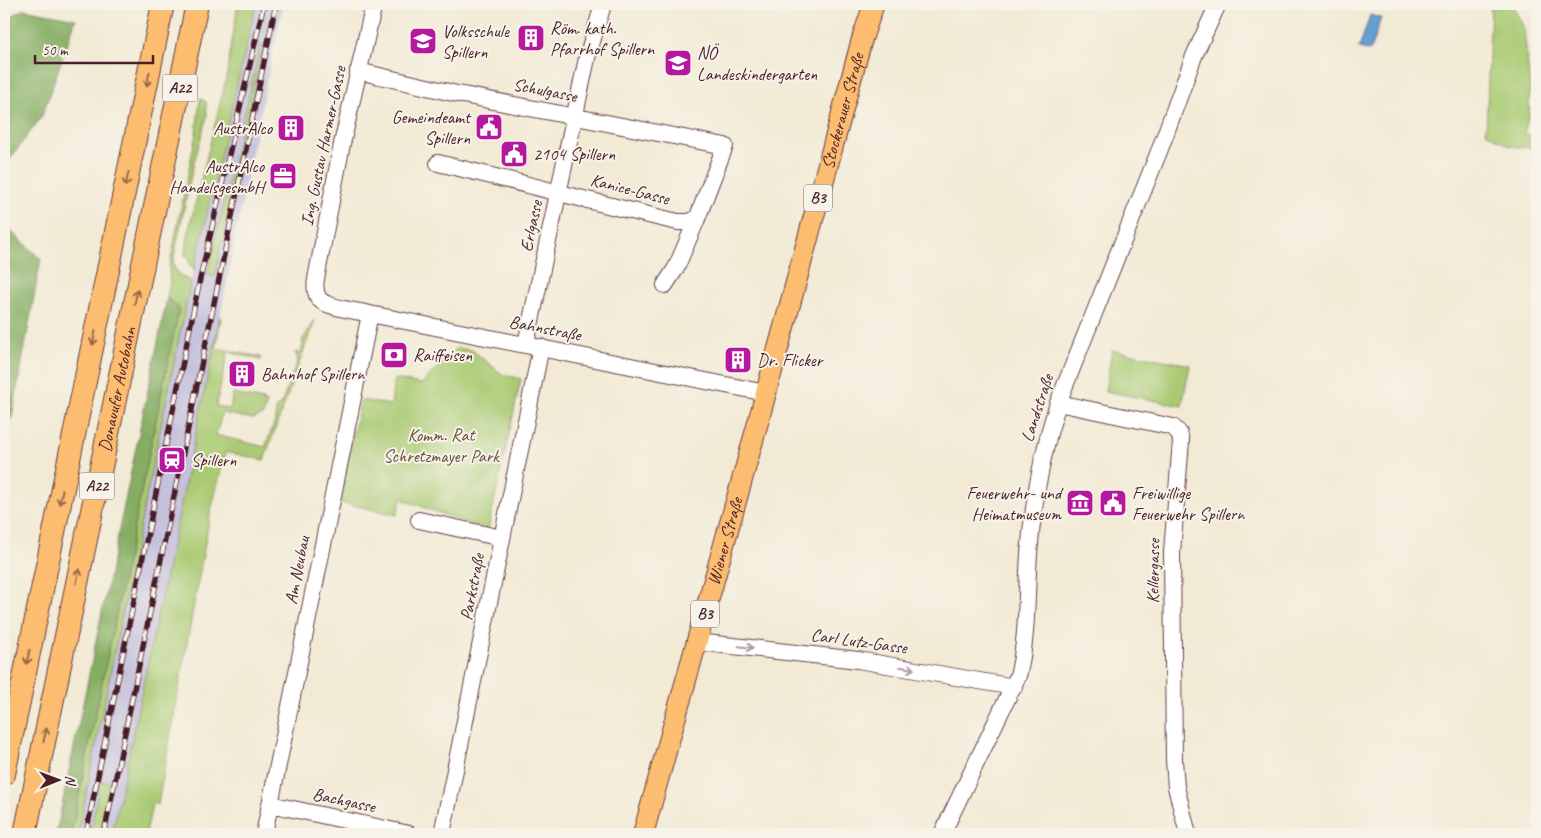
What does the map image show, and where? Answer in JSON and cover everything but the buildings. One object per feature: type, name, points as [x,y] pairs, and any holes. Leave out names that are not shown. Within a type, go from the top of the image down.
[{"type":"highway","name":"Donauufer Autobahn","points":[[4,774],[163,4]]},
{"type":"highway","name":"Donauufer Autobahn","points":[[25,834],[197,4]]},
{"type":"main road","name":"Stockerauer Straße","points":[[766,393],[854,68],[874,4]]},
{"type":"main road","name":"Wiener Straße","points":[[643,834],[766,393]]},
{"type":"street","name":"Ing. Gustav Harmer-Gasse","points":[[318,297],[316,279],[358,71],[374,4]]},
{"type":"street","name":"Landstraße","points":[[942,834],[1014,687],[1021,666],[1035,499],[1047,440],[1058,403],[1160,149],[1194,56],[1218,4]]},
{"type":"street","name":"Erlgasse","points":[[533,346],[574,116],[587,58],[602,8]]},
{"type":"street","name":"Schulgasse","points":[[358,71],[463,95],[725,146],[697,219]]},
{"type":"street","name":"Kanice-Gasse","points":[[438,163],[678,222],[688,222],[697,219]]},
{"type":"street","points":[[665,285],[676,268],[697,219]]},
{"type":"street","name":"Bahnstraße","points":[[318,297],[325,304],[370,314],[766,393]]},
{"type":"street","name":"Am Neubau","points":[[264,834],[370,314]]},
{"type":"street","name":"Parkstraße","points":[[442,834],[502,538],[533,346]]},
{"type":"street","name":"Kellergasse","points":[[1058,403],[1173,427],[1179,433],[1180,442],[1172,552],[1174,760],[1176,787],[1188,834]]},
{"type":"street","points":[[419,520],[502,538]]},
{"type":"street","name":"Carl Lutz-Gasse","points":[[697,642],[858,660],[1014,687]]},
{"type":"street","name":"Bachgasse","points":[[270,804],[409,834]]},
{"type":"shaded area","points":[[256,4],[283,4],[214,348],[112,834],[78,834],[191,281]]},
{"type":"green space","points":[[238,4],[256,4],[194,270],[189,266],[190,263],[185,254],[190,225],[226,79]]},
{"type":"green space","points":[[1491,4],[1512,4],[1524,28],[1530,88],[1529,115],[1524,134],[1537,136],[1537,151],[1532,148],[1509,146],[1486,132]]},
{"type":"green space","points":[[24,9],[76,19],[42,116],[4,167],[4,21]]},
{"type":"green space","points":[[261,43],[263,44],[215,276],[207,275]]},
{"type":"green space","points":[[200,98],[206,102],[207,116],[194,162],[173,262],[179,274],[191,281],[78,834],[71,834],[179,308],[167,298],[170,282],[169,268],[196,134]]},
{"type":"green space","points":[[4,225],[41,259],[6,449],[4,449]]},
{"type":"green space","points":[[167,298],[179,308],[71,834],[56,834]]},
{"type":"green space","points":[[220,317],[216,348],[261,357],[261,360],[228,352],[216,406],[230,409],[233,394],[263,400],[263,402],[267,403],[263,415],[253,419],[222,413],[216,435],[265,447],[275,421],[276,407],[281,405],[298,359],[295,352],[301,354],[302,341],[315,320],[264,460],[226,452],[211,510],[158,804],[152,804],[146,834],[112,834]]},
{"type":"green space","name":"Komm. Rat Schretzmayer Park","points":[[457,348],[472,350],[502,374],[521,379],[488,530],[401,499],[397,515],[337,502],[361,400],[391,405],[394,379],[421,384]]},
{"type":"green space","points":[[1112,350],[1190,365],[1182,406],[1105,391]]},
{"type":"green space","points":[[100,781],[111,783],[100,834],[90,834]]},
{"type":"water","points":[[1370,15],[1381,18],[1370,51],[1359,48]]},
{"type":"railway","points":[[86,834],[200,279],[264,4]]},
{"type":"railway","points":[[104,834],[276,4]]},
{"type":"place","name":"Röm. kath. Pfarrhof Spillern","points":[[531,38]]},
{"type":"place","name":"Volksschule Spillern","points":[[423,41]]},
{"type":"place","name":"NÖ Landeskindergarten","points":[[678,63]]},
{"type":"place","name":"Gemeindeamt Spillern","points":[[489,127]]},
{"type":"place","name":"AustrAlco","points":[[291,128]]},
{"type":"place","name":"2104 Spillern","points":[[514,154]]},
{"type":"place","name":"AustrAlco HandelsgesmbH","points":[[283,176]]},
{"type":"place","name":"Raiffeisen","points":[[394,355]]},
{"type":"place","name":"Dr. Flicker","points":[[738,360]]},
{"type":"place","name":"Bahnhof Spillern","points":[[242,374]]},
{"type":"place","name":"Spillern","points":[[172,460]]},
{"type":"place","name":"Feuerwehr- und Heimatmuseum","points":[[1080,503]]},
{"type":"place","name":"Freiwillige Feuerwehr Spillern","points":[[1113,503]]}]
